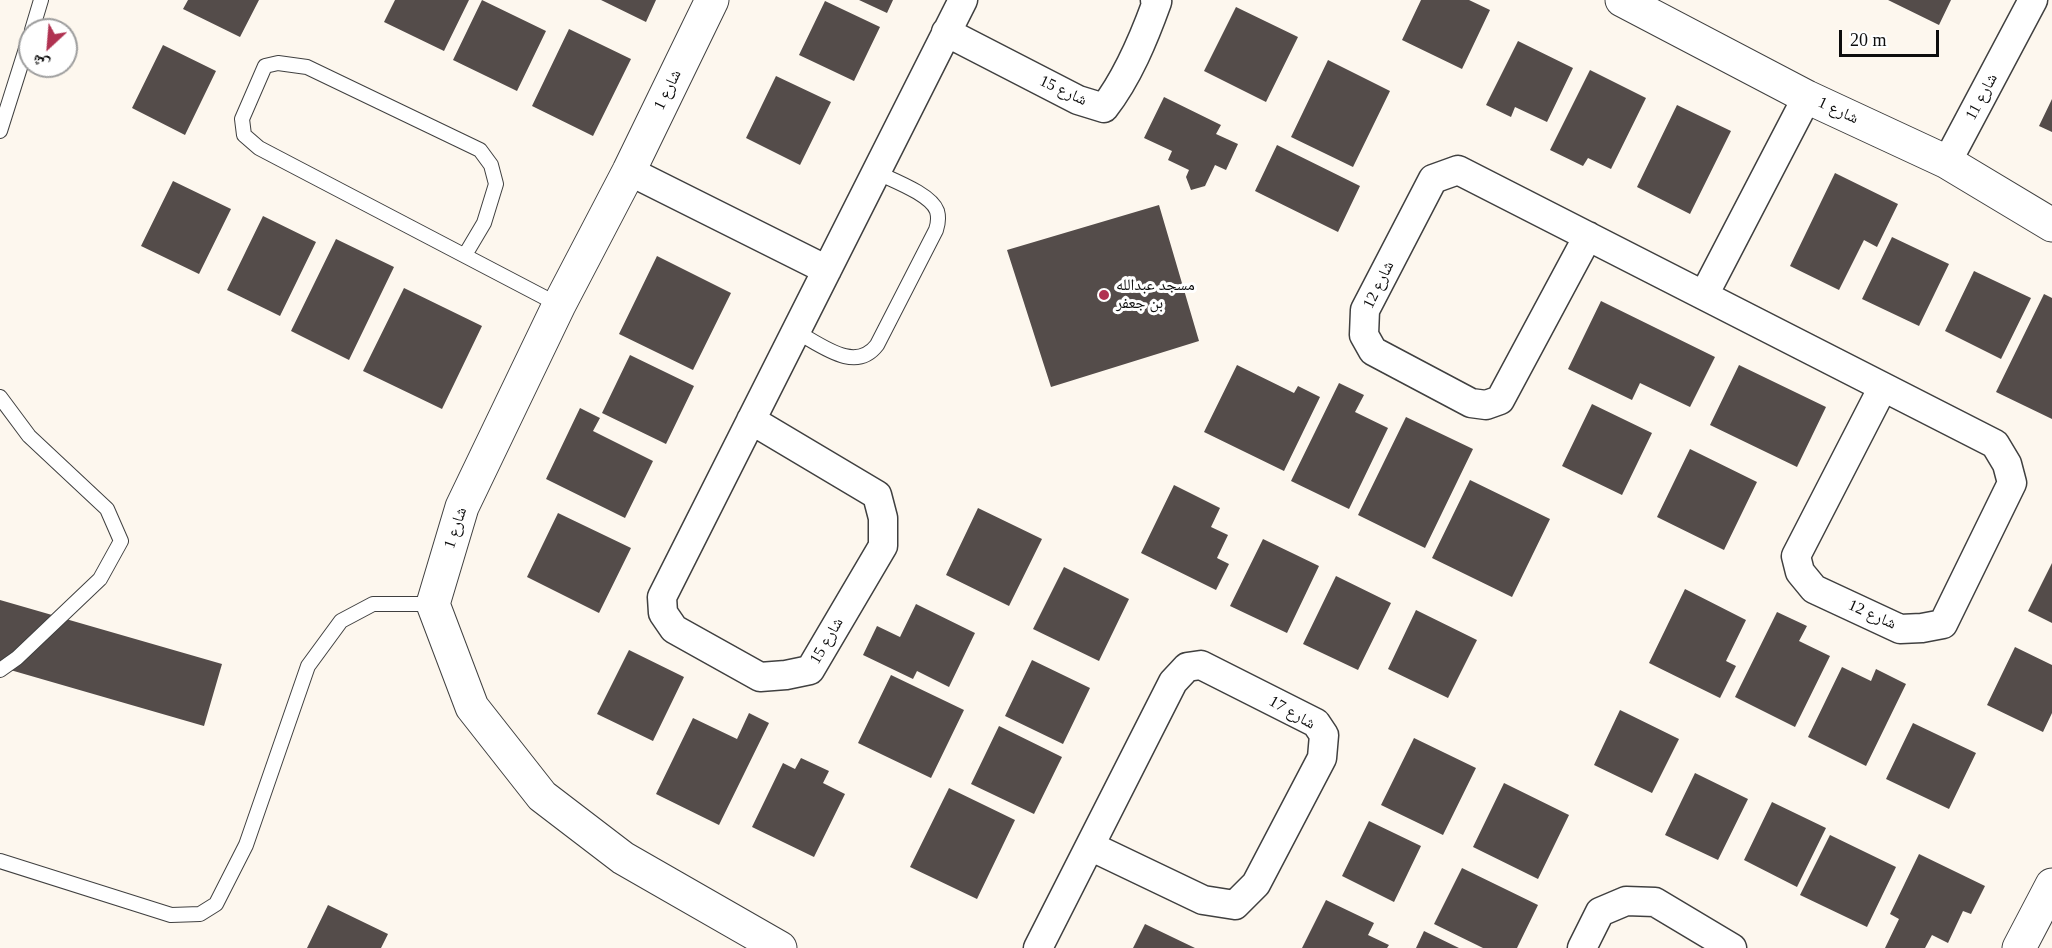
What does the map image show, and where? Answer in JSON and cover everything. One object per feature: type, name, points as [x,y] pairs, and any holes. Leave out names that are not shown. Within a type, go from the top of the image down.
[{"type":"street","name":"شارع 1","points":[[433,604],[462,507],[559,305],[629,171],[712,0]]},
{"type":"street","name":"شارع 15","points":[[751,420],[877,495],[883,518],[884,546],[810,670],[786,675],[760,677],[674,629],[663,614],[662,597],[826,270],[963,0]]},
{"type":"street","name":"شارع 15","points":[[946,32],[1078,100],[1104,108],[1117,91],[1150,23],[1157,2],[1155,0]]},
{"type":"street","name":"شارع 1","points":[[1622,0],[1807,97],[1947,162],[2052,225]]},
{"type":"street","name":"شارع 11","points":[[1947,162],[2034,0]]},
{"type":"street","points":[[1704,295],[1807,97]]},
{"type":"street","name":"شارع 12","points":[[1588,237],[1500,400],[1486,405],[1471,403],[1372,351],[1364,334],[1365,310],[1433,179],[1458,170],[1995,444],[2007,464],[2012,483],[1943,624],[1922,628],[1900,628],[1814,589],[1800,572],[1796,556],[1882,387]]},
{"type":"street","points":[[629,171],[826,270]]},
{"type":"street","points":[[433,604],[472,707],[542,796],[623,858],[773,947]]},
{"type":"street","name":"شارع 17","points":[[1038,948],[1173,682],[1187,667],[1202,665],[1316,723],[1324,735],[1322,758],[1256,884],[1235,905],[1203,900],[1090,846]]},
{"type":"street","points":[[2019,948],[2052,885]]},
{"type":"street","points":[[1582,948],[1600,912],[1626,901],[1655,902],[1732,948]]},
{"type":"lane","points":[[36,18],[41,0]]},
{"type":"lane","points":[[465,255],[484,223],[496,184],[491,165],[480,150],[307,67],[278,63],[266,66],[242,119],[244,135],[259,148],[559,305]]},
{"type":"lane","points":[[0,131],[18,74]]},
{"type":"lane","points":[[795,332],[852,359],[862,358],[871,353],[936,230],[937,211],[925,196],[876,171]]},
{"type":"lane","points":[[0,397],[29,436],[107,509],[121,541],[100,579],[17,658],[0,670]]},
{"type":"lane","points":[[0,861],[171,915],[201,914],[216,904],[246,845],[308,666],[341,621],[374,604],[433,604]]},
{"type":"building","points":[[188,0],[259,0],[240,37],[183,9]]},
{"type":"building","points":[[395,0],[469,0],[444,51],[384,22]]},
{"type":"building","points":[[482,0],[546,31],[517,91],[453,60]]},
{"type":"building","points":[[601,0],[656,0],[646,22]]},
{"type":"building","points":[[859,0],[893,0],[887,13]]},
{"type":"building","points":[[1421,0],[1469,0],[1490,10],[1462,69],[1402,40]]},
{"type":"building","points":[[1888,0],[1951,0],[1939,25]]},
{"type":"building","points":[[825,1],[880,27],[854,81],[799,55]]},
{"type":"building","points":[[1236,7],[1298,37],[1266,102],[1204,71]]},
{"type":"building","points":[[569,29],[631,59],[593,136],[532,106]]},
{"type":"building","points":[[1518,41],[1573,68],[1547,122],[1515,107],[1511,117],[1486,105]]},
{"type":"building","points":[[163,45],[216,71],[185,135],[132,108]]},
{"type":"building","points":[[1328,60],[1390,91],[1353,167],[1291,137]]},
{"type":"building","points":[[1590,70],[1646,98],[1611,169],[1588,158],[1583,166],[1550,150]]},
{"type":"building","points":[[776,76],[831,102],[800,165],[746,138]]},
{"type":"building","points":[[1164,97],[1221,125],[1216,134],[1238,144],[1226,170],[1215,165],[1205,186],[1191,190],[1186,177],[1189,170],[1168,160],[1172,151],[1144,138]]},
{"type":"building","points":[[2052,99],[2052,132],[2039,126]]},
{"type":"building","points":[[1677,105],[1731,131],[1690,214],[1637,187]]},
{"type":"building","points":[[1277,145],[1360,186],[1338,232],[1255,191]]},
{"type":"building","points":[[1835,173],[1898,204],[1877,247],[1864,240],[1839,290],[1790,266]]},
{"type":"building","points":[[173,181],[231,209],[199,274],[141,246]]},
{"type":"building","name":"مسجد عبدالله بن جعفر","points":[[1159,205],[1199,341],[1051,387],[1007,250]]},
{"type":"building","points":[[263,216],[316,242],[280,316],[227,290]]},
{"type":"building","points":[[1892,237],[1949,264],[1919,326],[1862,299]]},
{"type":"building","points":[[336,239],[394,267],[349,360],[291,331]]},
{"type":"building","points":[[657,256],[731,293],[693,370],[619,334]]},
{"type":"building","points":[[1974,271],[2031,298],[2001,359],[1945,331]]},
{"type":"building","points":[[404,288],[482,326],[442,409],[363,371]]},
{"type":"building","points":[[2044,294],[2052,298],[2052,419],[1996,392]]},
{"type":"building","points":[[1601,301],[1715,357],[1690,407],[1640,383],[1632,400],[1568,369]]},
{"type":"building","points":[[630,355],[694,386],[666,444],[602,413]]},
{"type":"building","points":[[1237,365],[1294,393],[1298,386],[1320,397],[1284,471],[1204,432]]},
{"type":"building","points":[[1739,365],[1826,407],[1797,467],[1710,425]]},
{"type":"building","points":[[1339,383],[1364,395],[1355,412],[1388,428],[1349,509],[1291,481]]},
{"type":"building","points":[[1592,404],[1652,433],[1622,495],[1562,466]]},
{"type":"building","points":[[580,408],[600,418],[593,431],[653,461],[625,518],[546,479]]},
{"type":"building","points":[[1406,417],[1473,449],[1425,548],[1358,515]]},
{"type":"building","points":[[1690,449],[1757,482],[1724,550],[1657,517]]},
{"type":"building","points":[[1470,480],[1550,519],[1512,597],[1432,558]]},
{"type":"building","points":[[1174,485],[1220,508],[1211,527],[1228,535],[1217,558],[1229,564],[1216,590],[1141,553]]},
{"type":"building","points":[[978,508],[1042,539],[1009,606],[946,575]]},
{"type":"building","points":[[558,513],[631,548],[599,613],[527,577]]},
{"type":"building","points":[[1263,539],[1319,566],[1287,633],[1230,606]]},
{"type":"building","points":[[2052,563],[2052,623],[2028,611]]},
{"type":"building","points":[[1064,567],[1129,599],[1099,661],[1033,629]]},
{"type":"building","points":[[1336,576],[1391,603],[1358,670],[1303,644]]},
{"type":"building","points":[[1685,589],[1746,620],[1726,661],[1736,666],[1720,698],[1649,663]]},
{"type":"building","points":[[0,600],[222,664],[204,726],[0,667]]},
{"type":"building","points":[[916,604],[975,633],[949,687],[917,671],[913,679],[863,655],[877,626],[900,637]]},
{"type":"building","points":[[1416,610],[1477,640],[1448,698],[1388,669]]},
{"type":"building","points":[[1777,612],[1807,626],[1799,641],[1830,656],[1795,727],[1735,697]]},
{"type":"building","points":[[2015,647],[2052,665],[2052,713],[2043,732],[1987,705]]},
{"type":"building","points":[[629,650],[684,677],[653,741],[597,714]]},
{"type":"building","points":[[1032,660],[1090,688],[1063,744],[1005,716]]},
{"type":"building","points":[[1842,667],[1871,681],[1876,669],[1906,684],[1866,766],[1808,737]]},
{"type":"building","points":[[891,675],[964,710],[931,778],[858,743]]},
{"type":"building","points":[[1620,710],[1679,739],[1652,793],[1594,765]]},
{"type":"building","points":[[749,713],[769,723],[719,825],[656,794],[693,718],[737,739]]},
{"type":"building","points":[[1913,723],[1976,753],[1949,809],[1886,779]]},
{"type":"building","points":[[999,726],[1062,757],[1034,814],[971,784]]},
{"type":"building","points":[[1414,738],[1476,768],[1443,835],[1381,805]]},
{"type":"building","points":[[801,758],[829,771],[823,783],[845,794],[814,857],[752,827],[783,763],[795,769]]},
{"type":"building","points":[[1695,773],[1748,799],[1718,860],[1665,835]]},
{"type":"building","points":[[1504,783],[1569,815],[1538,879],[1473,847]]},
{"type":"building","points":[[949,788],[1015,820],[977,899],[910,867]]},
{"type":"building","points":[[1772,802],[1826,828],[1797,887],[1744,860]]},
{"type":"building","points":[[1369,821],[1421,846],[1394,902],[1342,876]]},
{"type":"building","points":[[1830,835],[1896,867],[1867,927],[1800,895]]},
{"type":"building","points":[[1919,854],[1985,886],[1971,914],[1963,911],[1948,943],[1932,935],[1925,948],[1885,948],[1899,919],[1890,914]]},
{"type":"building","points":[[1462,868],[1538,905],[1517,948],[1483,948],[1434,924]]},
{"type":"building","points":[[1326,900],[1374,923],[1368,935],[1389,945],[1387,948],[1302,948]]},
{"type":"building","points":[[328,905],[388,934],[381,948],[307,948]]},
{"type":"building","points":[[1145,924],[1195,948],[1133,948]]},
{"type":"building","points":[[1424,931],[1459,948],[1416,948]]},
{"type":"place","name":"مسجد عبدالله بن جعفر","points":[[1104,295]]}]
